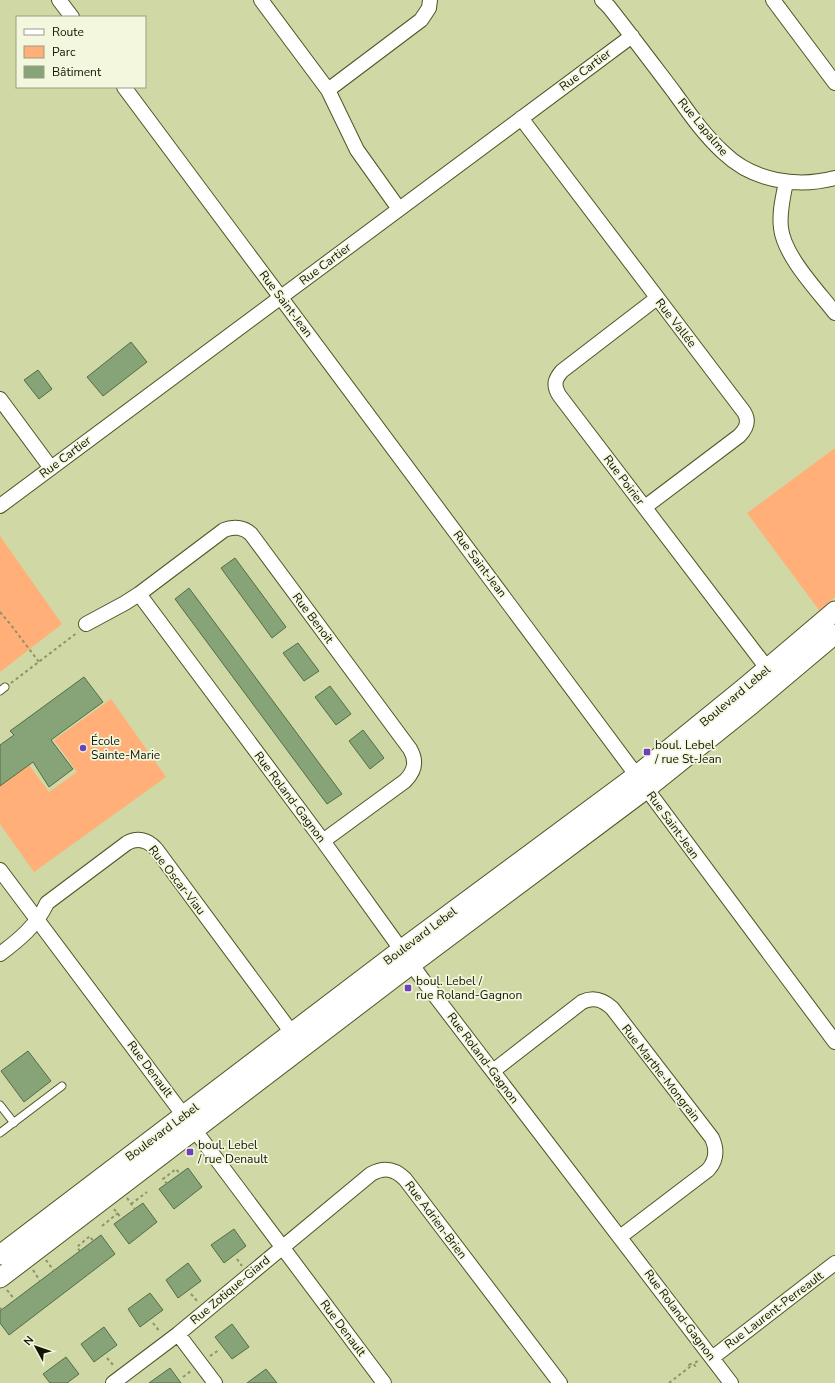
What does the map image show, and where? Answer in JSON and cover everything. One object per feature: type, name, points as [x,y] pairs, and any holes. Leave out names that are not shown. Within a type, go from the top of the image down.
[{"type":"street","points":[[59,0],[71,16]]},
{"type":"street","points":[[261,0],[328,90],[357,150],[399,209]]},
{"type":"street","points":[[328,90],[420,20],[429,8],[430,0]]},
{"type":"street","points":[[773,0],[835,83]]},
{"type":"street","name":"Rue Lapalme","points":[[606,2],[703,130],[724,154],[752,172],[771,179],[786,182],[807,183],[835,178]]},
{"type":"street","name":"Rue Cartier","points":[[0,506],[632,36]]},
{"type":"street","name":"Rue Saint-Jean","points":[[125,88],[835,1042]]},
{"type":"street","name":"Rue Vallée","points":[[521,118],[744,412],[748,421],[745,430],[739,436],[645,507]]},
{"type":"street","points":[[786,182],[780,218],[784,244],[796,263],[835,313]]},
{"type":"street","name":"Rue Poirier","points":[[657,298],[562,371],[556,379],[555,384],[559,395],[773,675]]},
{"type":"street","points":[[0,398],[51,468]]},
{"type":"street","name":"Rue Benoit","points":[[86,624],[139,594],[228,528],[244,529],[251,534],[410,749],[414,760],[413,770],[405,781],[323,841]]},
{"type":"street","name":"Rue Roland-Gagnon","points":[[139,594],[323,841],[407,957],[620,1237],[707,1358],[731,1383]]},
{"type":"street","name":"Boulevard Lebel","points":[[773,675],[835,611]]},
{"type":"street","name":"Boulevard Lebel","points":[[0,1256],[189,1122],[642,782],[773,675],[835,634]]},
{"type":"street","name":"Rue Oscar-Viau","points":[[0,954],[25,935],[48,903],[123,846],[136,840],[148,842],[156,849],[292,1033]]},
{"type":"street","name":"Rue Denault","points":[[0,870],[384,1383]]},
{"type":"street","name":"Boulevard Lebel","points":[[2,1282],[292,1033],[407,957]]},
{"type":"street","name":"Rue Marthe-Mongrain","points":[[493,1071],[582,1002],[597,999],[606,1003],[612,1008],[693,1113],[712,1138],[714,1143],[715,1154],[712,1166],[620,1237]]},
{"type":"street","name":"Rue Adrien-Brien","points":[[282,1248],[371,1174],[385,1169],[393,1170],[404,1179],[560,1383]]},
{"type":"street","name":"Rue Zotique-Giard","points":[[113,1383],[178,1334],[282,1248]]},
{"type":"street","name":"Rue Laurent-Perreault","points":[[707,1358],[835,1263]]},
{"type":"street","points":[[178,1334],[215,1383]]},
{"type":"lane","points":[[0,1133],[62,1086]]},
{"type":"lane","points":[[0,1105],[14,1123]]},
{"type":"path","points":[[0,612],[39,662]]},
{"type":"path","points":[[2,689],[39,662],[86,624]]},
{"type":"path","points":[[167,1184],[162,1179],[169,1173],[176,1169],[180,1174]]},
{"type":"path","points":[[132,1204],[146,1192]]},
{"type":"path","points":[[125,1195],[135,1208]]},
{"type":"path","points":[[111,1205],[122,1219]]},
{"type":"path","points":[[102,1226],[118,1213]]},
{"type":"path","points":[[80,1251],[77,1247],[90,1236],[93,1241]]},
{"type":"path","points":[[44,1256],[54,1271]]},
{"type":"path","points":[[31,1266],[40,1281]]},
{"type":"path","points":[[2,1282],[15,1300]]},
{"type":"path","points":[[669,1383],[693,1363],[695,1366],[697,1364],[696,1362],[707,1358]]},
{"type":"green space","points":[[835,448],[835,597],[819,610],[747,513]]},
{"type":"green space","points":[[0,536],[62,624],[0,672]]},
{"type":"green space","points":[[111,699],[166,777],[34,872],[0,824],[0,786],[29,765],[49,792],[77,772],[54,740]]},
{"type":"building","points":[[131,342],[147,362],[103,396],[87,377]]},
{"type":"building","points":[[38,370],[52,389],[39,399],[24,380]]},
{"type":"building","points":[[235,558],[286,627],[272,638],[221,568]]},
{"type":"building","points":[[189,588],[342,794],[327,804],[175,599]]},
{"type":"building","points":[[298,643],[319,671],[304,681],[283,653]]},
{"type":"building","points":[[84,677],[103,702],[51,740],[73,769],[49,787],[33,762],[0,786],[0,745],[14,735],[10,731]]},
{"type":"building","points":[[330,686],[351,714],[336,725],[315,697]]},
{"type":"building","points":[[363,730],[384,758],[370,769],[349,741]]},
{"type":"building","points":[[28,1051],[51,1081],[24,1102],[1,1071]]},
{"type":"building","points":[[188,1168],[202,1187],[174,1209],[159,1189]]},
{"type":"building","points":[[143,1203],[157,1222],[129,1244],[114,1224]]},
{"type":"building","points":[[234,1229],[246,1246],[224,1263],[211,1245]]},
{"type":"building","points":[[101,1235],[115,1254],[9,1335],[0,1323],[0,1311]]},
{"type":"building","points":[[188,1263],[201,1281],[178,1298],[166,1280]]},
{"type":"building","points":[[150,1293],[163,1310],[140,1327],[128,1309]]},
{"type":"building","points":[[232,1324],[249,1347],[232,1359],[215,1337]]},
{"type":"building","points":[[104,1327],[117,1345],[94,1362],[81,1344]]},
{"type":"building","points":[[66,1357],[79,1374],[67,1383],[50,1383],[43,1374]]},
{"type":"building","points":[[170,1368],[181,1383],[149,1383]]},
{"type":"building","points":[[266,1369],[277,1383],[247,1383]]},
{"type":"place","name":"École Sainte-Marie","points":[[83,748]]},
{"type":"place","name":"boul. Lebel / rue St-Jean","points":[[647,752]]},
{"type":"place","name":"boul. Lebel / rue Roland-Gagnon","points":[[408,988]]},
{"type":"place","name":"boul. Lebel / rue Denault","points":[[190,1152]]}]
